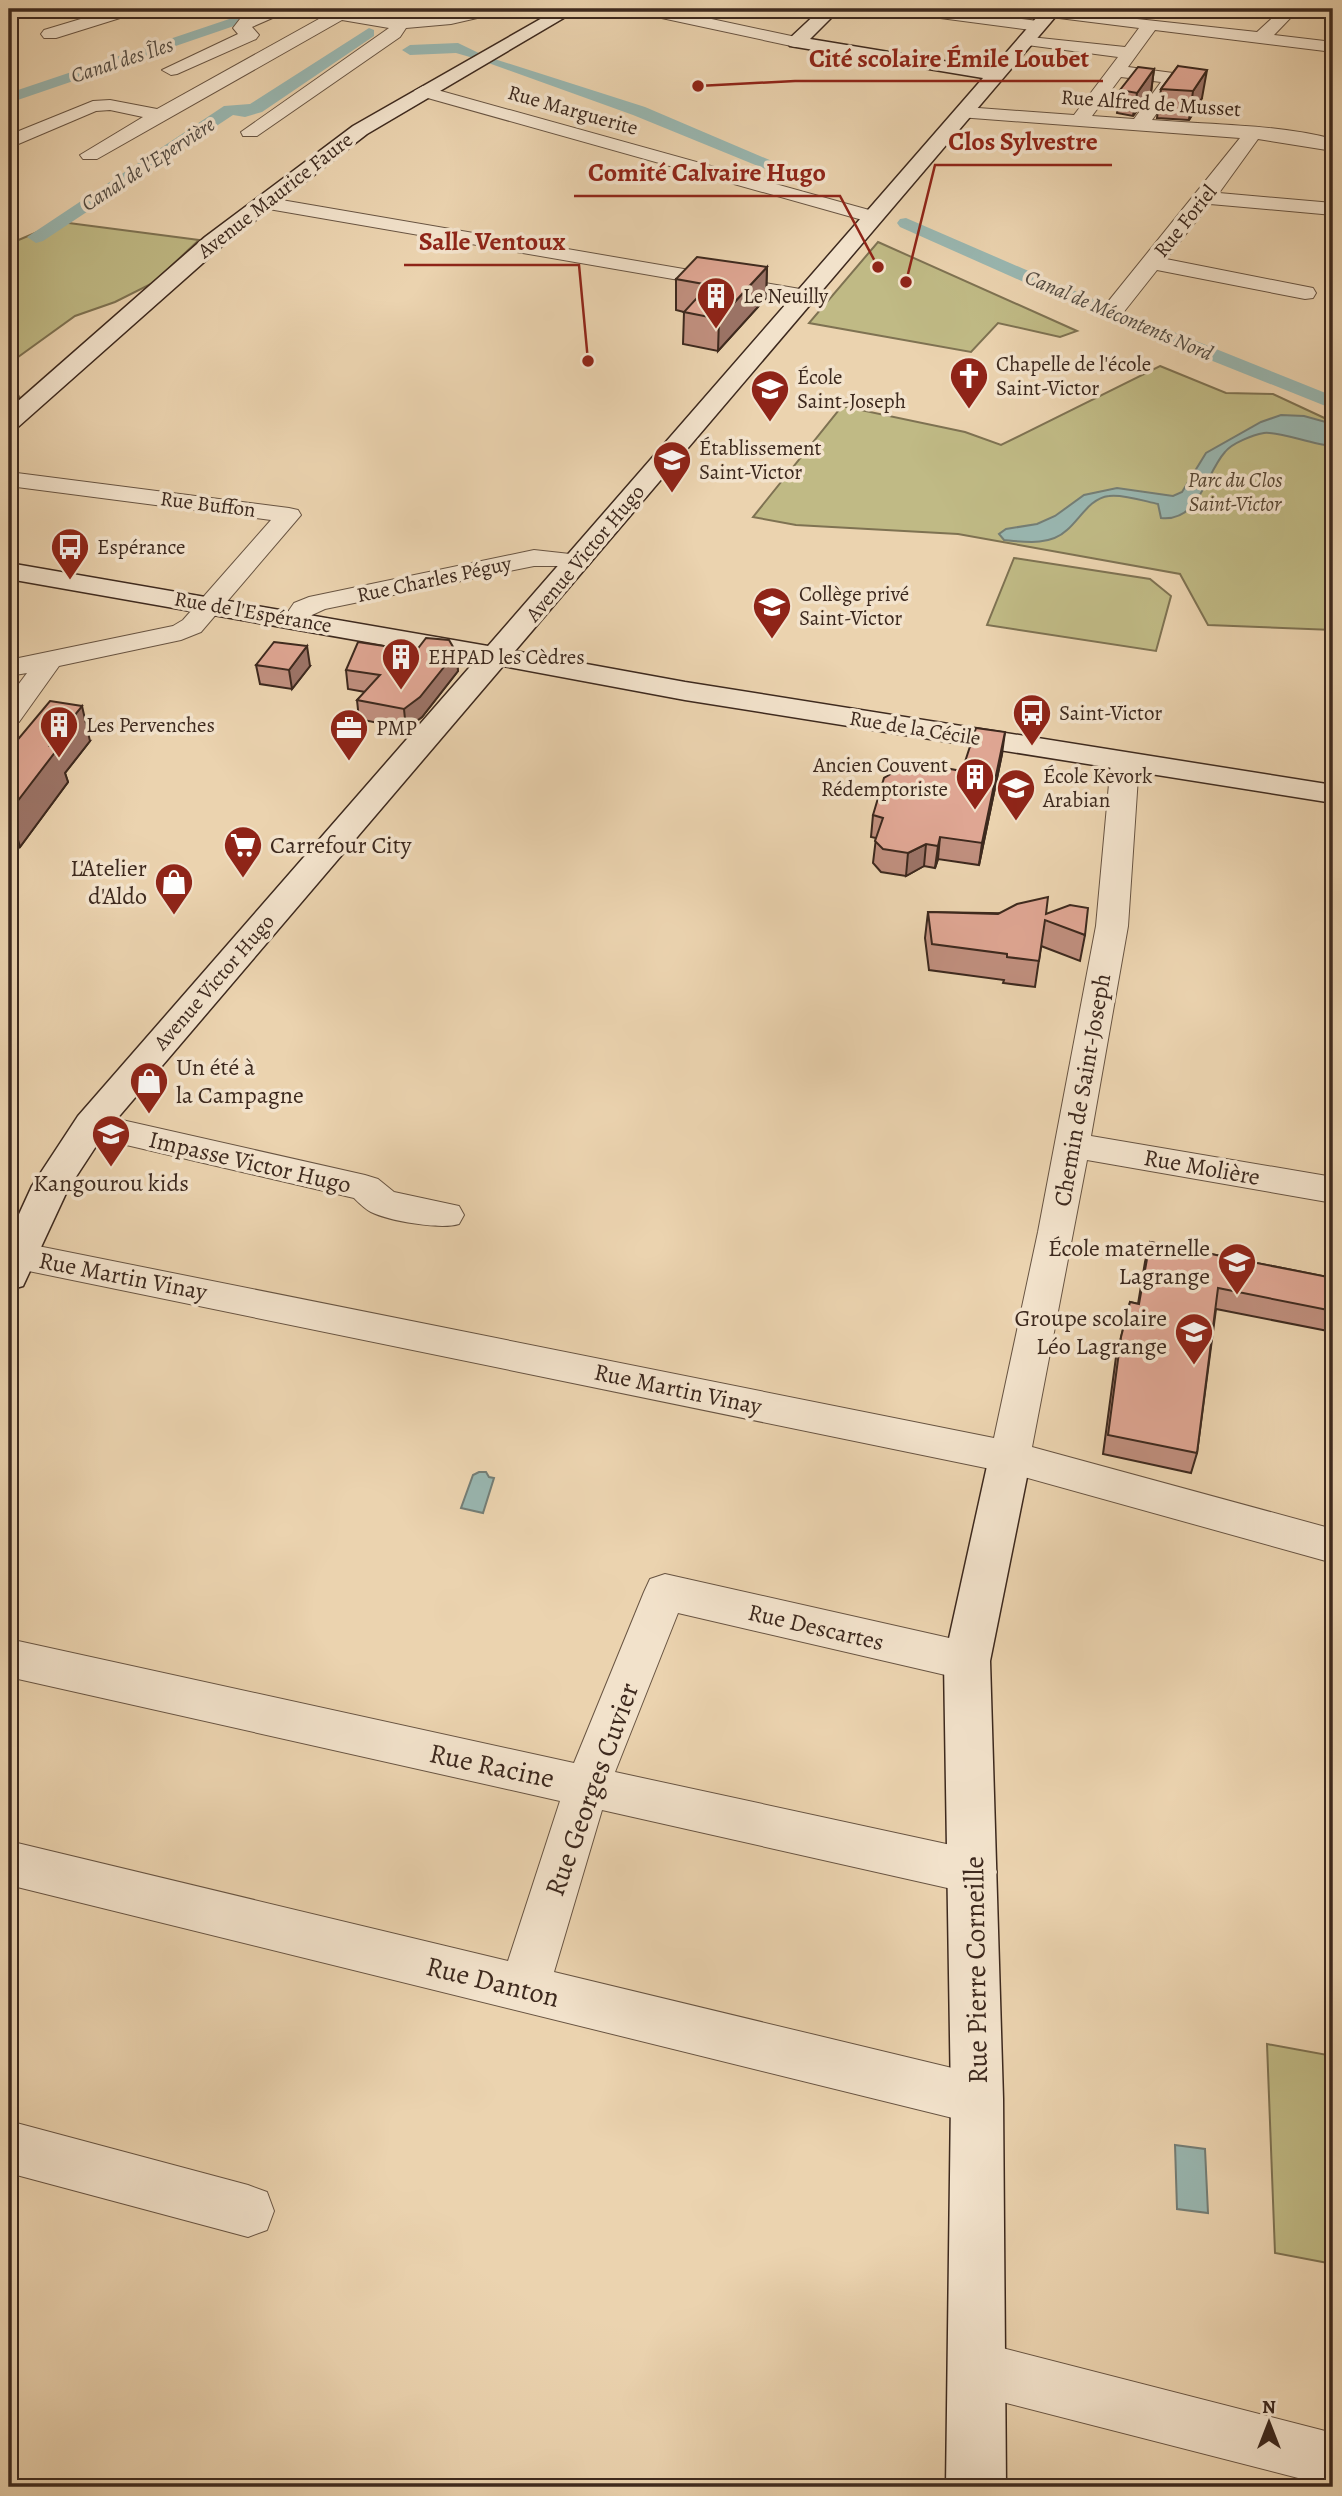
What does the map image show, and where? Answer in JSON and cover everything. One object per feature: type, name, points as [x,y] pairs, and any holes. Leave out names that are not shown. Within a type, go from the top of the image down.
[{"type":"street","points":[[101,9],[128,9]]},
{"type":"street","points":[[50,34],[128,9]]},
{"type":"street","points":[[171,70],[250,36],[241,28],[246,23],[285,9]]},
{"type":"street","points":[[90,155],[308,30],[333,12],[400,25],[437,21],[493,9]]},
{"type":"street","name":"Avenue Maurice Faure","points":[[9,422],[212,242],[360,130],[423,91],[570,9]]},
{"type":"street","points":[[643,9],[796,42],[997,75]]},
{"type":"street","points":[[796,42],[831,9]]},
{"type":"street","points":[[910,9],[1042,22],[1151,24],[1333,47]]},
{"type":"street","points":[[1261,38],[1291,9]]},
{"type":"street","points":[[1042,22],[1130,53]]},
{"type":"street","name":"Avenue Victor Hugo","points":[[13,1266],[51,1186],[92,1125],[1042,22]]},
{"type":"street","points":[[1079,121],[1151,24]]},
{"type":"street","points":[[250,132],[394,33],[400,25]]},
{"type":"street","points":[[1116,71],[1173,78],[1139,125]]},
{"type":"street","name":"Rue Marguerite","points":[[423,91],[873,218]]},
{"type":"street","points":[[9,142],[93,106],[110,105],[160,115]]},
{"type":"street","name":"Rue Alfred de Musset","points":[[965,113],[1253,133],[1310,139],[1333,145]]},
{"type":"street","name":"Rue Foriel","points":[[1115,308],[1205,198],[1253,133]]},
{"type":"street","points":[[1205,198],[1333,209]]},
{"type":"street","points":[[264,202],[806,296]]},
{"type":"street","points":[[1152,263],[1305,293]]},
{"type":"street","name":"Rue Buffon","points":[[9,479],[289,515],[211,604]]},
{"type":"street","name":"Rue Charles Péguy","points":[[296,619],[303,609],[318,603],[534,558],[579,561]]},
{"type":"street","name":"Rue de l'Espérance","points":[[9,571],[498,656]]},
{"type":"street","points":[[9,668],[181,632],[200,618],[211,604]]},
{"type":"street","name":"Rue de la Cécile","points":[[498,656],[685,691],[1333,794]]},
{"type":"street","points":[[9,716],[51,658]]},
{"type":"street","name":"Chemin de Saint-Joseph","points":[[1010,1457],[1056,1232],[1112,926],[1125,762]]},
{"type":"street","name":"Impasse Victor Hugo","points":[[92,1125],[365,1188],[383,1203],[446,1215]]},
{"type":"street","name":"Rue Molière","points":[[1071,1144],[1333,1190]]},
{"type":"street","name":"Rue Martin Vinay","points":[[13,1266],[1010,1457],[1333,1546]]},
{"type":"street","name":"Rue Pierre Corneille","points":[[976,2487],[977,2099],[974,1872],[967,1661],[1010,1457]]},
{"type":"street","name":"Rue Descartes","points":[[665,1592],[967,1661]]},
{"type":"street","name":"Rue Georges Cuvier","points":[[524,1989],[587,1786],[665,1592]]},
{"type":"street","name":"Rue Racine","points":[[9,1658],[974,1872]]},
{"type":"street","name":"Rue Danton","points":[[9,1863],[977,2099]]},
{"type":"street","points":[[9,2147],[248,2211]]},
{"type":"street","points":[[975,2368],[1333,2461]]},
{"type":"green space","points":[[342,9],[477,9],[409,20],[376,17]]},
{"type":"green space","points":[[61,222],[199,240],[153,283],[115,302],[75,316],[14,360],[11,384],[22,401],[9,413],[9,244]]},
{"type":"green space","points":[[878,242],[1077,331],[1060,337],[998,323],[971,352],[809,323]]},
{"type":"green space","name":"Parc du Clos Saint-Victor","points":[[1160,366],[1226,393],[1273,394],[1333,422],[1333,630],[1208,625],[1180,574],[958,534],[796,525],[753,517],[842,406],[965,432],[1001,445]]},
{"type":"green space","points":[[1014,558],[1150,579],[1171,596],[1156,651],[987,625]]},
{"type":"green space","points":[[1267,2044],[1333,2056],[1333,2264],[1275,2253]]},
{"type":"water","points":[[1281,415],[1304,416],[1333,424],[1333,446],[1279,434],[1259,434],[1228,449],[1218,461],[1193,505],[1174,517],[1161,518],[1158,504],[1109,496],[1096,501],[1067,530],[1053,539],[1020,542],[1004,540],[999,534],[1006,529],[1037,524],[1055,516],[1084,495],[1117,488],[1173,496],[1182,492],[1206,453],[1261,422]]},
{"type":"water","points":[[486,1472],[489,1477],[494,1478],[483,1513],[461,1508],[473,1475]]},
{"type":"water","points":[[1175,2145],[1205,2149],[1208,2213],[1177,2209]]},
{"type":"building","points":[[1178,66],[1207,70],[1193,91],[1161,89]]},
{"type":"building","points":[[1138,67],[1154,69],[1137,93],[1120,90]]},
{"type":"building","points":[[697,257],[767,267],[719,319],[684,312],[709,285],[676,279]]},
{"type":"building","points":[[426,638],[449,640],[456,652],[420,697],[404,709],[357,700],[380,675],[346,670],[358,642],[416,651]]},
{"type":"building","points":[[274,642],[307,646],[289,670],[256,665]]},
{"type":"building","points":[[50,701],[82,706],[50,746],[59,747],[9,811],[9,750]]},
{"type":"building","points":[[976,728],[1005,732],[982,843],[940,837],[938,846],[926,844],[908,853],[883,849],[875,841],[883,818],[873,815],[884,778],[911,762],[962,771]]},
{"type":"building","points":[[1048,897],[1046,914],[1070,905],[1088,908],[1085,935],[1045,920],[1039,961],[932,944],[928,912],[998,914],[1017,904]]},
{"type":"building","points":[[1150,1242],[1333,1278],[1333,1311],[1218,1288],[1197,1453],[1108,1435],[1121,1337],[1130,1302],[1139,1304]]},
{"type":"waterway","name":"Canal des Îles","points":[[9,98],[237,19],[276,9]]},
{"type":"waterway","name":"Canal de l'Epervière","points":[[394,19],[407,9]]},
{"type":"waterway","name":"Canal de l'Epervière","points":[[36,237],[230,110],[245,112],[256,108],[369,33]]},
{"type":"waterway","name":"Canal de Mécontents Nord","points":[[410,50],[458,48],[477,56]]},
{"type":"waterway","name":"Canal de Mécontents Nord","points":[[488,60],[639,111],[791,173]]},
{"type":"waterway","name":"Canal de Mécontents Nord","points":[[906,223],[1107,312],[1333,403]]},
{"type":"place","name":"Cité scolaire Émile Loubet","points":[[698,86]]},
{"type":"place","name":"Comité Calvaire Hugo","points":[[878,267]]},
{"type":"place","name":"Clos Sylvestre","points":[[906,282]]},
{"type":"place","name":"Le Neuilly","points":[[716,330]]},
{"type":"place","name":"Salle Ventoux","points":[[588,361]]},
{"type":"place","name":"Chapelle de l'école Saint-Victor","points":[[969,410]]},
{"type":"place","name":"École Saint-Joseph","points":[[770,423]]},
{"type":"place","name":"Établissement Saint-Victor","points":[[672,494]]},
{"type":"place","name":"Espérance","points":[[70,581]]},
{"type":"place","name":"Collège privé Saint-Victor","points":[[772,640]]},
{"type":"place","name":"EHPAD les Cèdres","points":[[401,691]]},
{"type":"place","name":"Saint-Victor","points":[[1032,747]]},
{"type":"place","name":"Les Pervenches","points":[[59,759]]},
{"type":"place","name":"PMP","points":[[349,762]]},
{"type":"place","name":"Ancien Couvent Rédemptoriste","points":[[975,811]]},
{"type":"place","name":"École Kevork Arabian","points":[[1016,822]]},
{"type":"place","name":"Carrefour City","points":[[243,879]]},
{"type":"place","name":"L'Atelier d'Aldo","points":[[174,916]]},
{"type":"place","name":"Un été à la Campagne","points":[[149,1115]]},
{"type":"place","name":"Kangourou kids","points":[[111,1168]]},
{"type":"place","name":"École maternelle Lagrange","points":[[1237,1296]]},
{"type":"place","name":"Groupe scolaire Léo Lagrange","points":[[1194,1366]]}]
